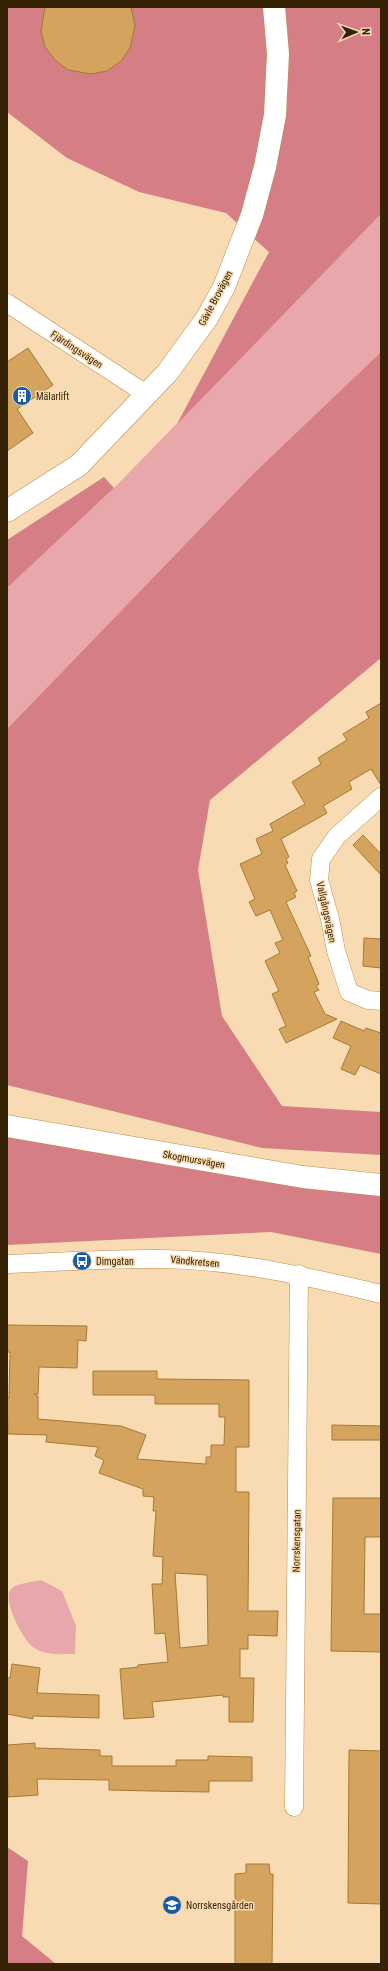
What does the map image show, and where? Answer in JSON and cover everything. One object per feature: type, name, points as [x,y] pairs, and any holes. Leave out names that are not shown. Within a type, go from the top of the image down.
[{"type":"street","name":"Gävle Brovägen","points":[[7,511],[79,465],[166,373],[206,318],[224,286],[252,215],[265,167],[275,115],[278,54],[274,7]]},
{"type":"street","name":"Fjärdingsvägen","points":[[7,303],[146,394]]},
{"type":"street","name":"Vallgångsvägen","points":[[381,797],[337,836],[321,859],[319,880],[330,919],[336,951],[348,992],[368,1000],[381,1001]]},
{"type":"street","name":"Skogmursvägen","points":[[7,1126],[303,1177],[381,1185]]},
{"type":"street","name":"Vändkretsen","points":[[7,1264],[163,1259],[241,1265],[300,1274],[381,1294]]},
{"type":"street","name":"Norrskensgatan","points":[[294,1808],[300,1274]]},
{"type":"shaded area","points":[[7,7],[381,7],[381,214],[177,424],[269,252],[226,213],[139,192],[67,158],[7,112]]},
{"type":"shaded area","points":[[381,214],[381,352],[255,472],[7,729],[7,588],[114,488]]},
{"type":"shaded area","points":[[381,352],[381,658],[210,800],[198,870],[222,1016],[282,1106],[381,1112],[381,1155],[262,1148],[7,1085],[7,729],[255,472]]},
{"type":"shaded area","points":[[104,477],[114,488],[7,588],[7,540]]},
{"type":"shaded area","points":[[7,1134],[381,1193],[381,1254],[271,1232],[7,1245]]},
{"type":"shaded area","points":[[41,1580],[62,1591],[76,1626],[75,1654],[53,1654],[37,1650],[29,1643],[14,1618],[9,1600],[9,1593],[12,1588]]},
{"type":"shaded area","points":[[7,1847],[28,1861],[22,1936],[56,1964],[7,1964]]},
{"type":"building","points":[[45,7],[131,7],[135,26],[130,48],[121,61],[107,71],[91,74],[68,70],[55,60],[45,47],[41,31]]},
{"type":"building","name":"Mälarlift","points":[[28,348],[53,385],[17,409],[33,433],[7,451],[7,362]]},
{"type":"building","points":[[381,703],[381,785],[371,769],[349,782],[352,789],[323,806],[327,813],[281,839],[289,857],[286,859],[288,863],[285,865],[297,891],[294,893],[296,897],[286,902],[311,956],[308,957],[319,984],[316,986],[319,990],[314,992],[325,1014],[337,1019],[286,1043],[279,1029],[286,1026],[272,994],[279,991],[265,961],[280,953],[275,943],[283,940],[270,910],[256,916],[249,902],[255,899],[240,864],[262,854],[256,839],[273,831],[270,824],[305,804],[292,782],[321,764],[318,758],[347,740],[343,734],[369,718],[366,712]]},
{"type":"building","points":[[363,835],[381,854],[381,875],[353,845]]},
{"type":"building","points":[[364,938],[381,939],[381,968],[363,966]]},
{"type":"building","points":[[341,1021],[364,1031],[366,1028],[381,1033],[381,1074],[360,1065],[355,1075],[341,1069],[351,1046],[333,1038]]},
{"type":"building","points":[[7,1325],[87,1326],[86,1341],[78,1340],[77,1368],[39,1367],[38,1394],[34,1394],[38,1396],[38,1419],[121,1426],[146,1435],[137,1459],[206,1464],[206,1457],[211,1457],[211,1445],[224,1445],[225,1417],[219,1417],[219,1404],[155,1404],[155,1395],[93,1395],[93,1371],[157,1371],[157,1379],[249,1380],[249,1447],[236,1447],[236,1492],[249,1492],[248,1611],[278,1611],[277,1636],[248,1635],[248,1649],[240,1649],[240,1678],[254,1678],[253,1722],[229,1722],[229,1697],[223,1697],[223,1695],[152,1702],[154,1717],[124,1719],[120,1669],[138,1667],[138,1665],[168,1662],[165,1633],[155,1634],[152,1584],[162,1584],[163,1557],[153,1556],[156,1511],[153,1511],[154,1497],[143,1496],[143,1489],[99,1473],[104,1460],[95,1456],[98,1447],[46,1442],[47,1435],[8,1434],[7,1398],[9,1398],[10,1352],[7,1352]],"holes":[[[175,1573],[207,1575],[208,1645],[180,1648]]]},
{"type":"building","points":[[332,1425],[381,1426],[381,1440],[332,1440]]},
{"type":"building","points":[[333,1498],[381,1498],[381,1537],[365,1537],[364,1614],[381,1614],[381,1652],[331,1651]]},
{"type":"building","points":[[12,1664],[40,1668],[37,1693],[99,1695],[99,1718],[33,1716],[33,1719],[7,1714],[7,1678],[10,1678]]},
{"type":"building","points":[[35,1743],[35,1748],[100,1750],[100,1756],[112,1756],[112,1766],[176,1766],[176,1760],[208,1760],[208,1756],[252,1757],[252,1781],[209,1781],[209,1792],[109,1790],[109,1780],[37,1779],[38,1795],[8,1797],[7,1745]]},
{"type":"building","points":[[349,1750],[381,1751],[381,1904],[348,1903]]},
{"type":"building","points":[[246,1864],[269,1864],[270,1874],[273,1874],[272,1964],[235,1964],[235,1874],[246,1873]]},
{"type":"place","name":"Mälarlift","points":[[22,396]]},
{"type":"place","name":"Dimgatan","points":[[82,1261]]},
{"type":"place","name":"Norrskensgården","points":[[172,1905]]}]
